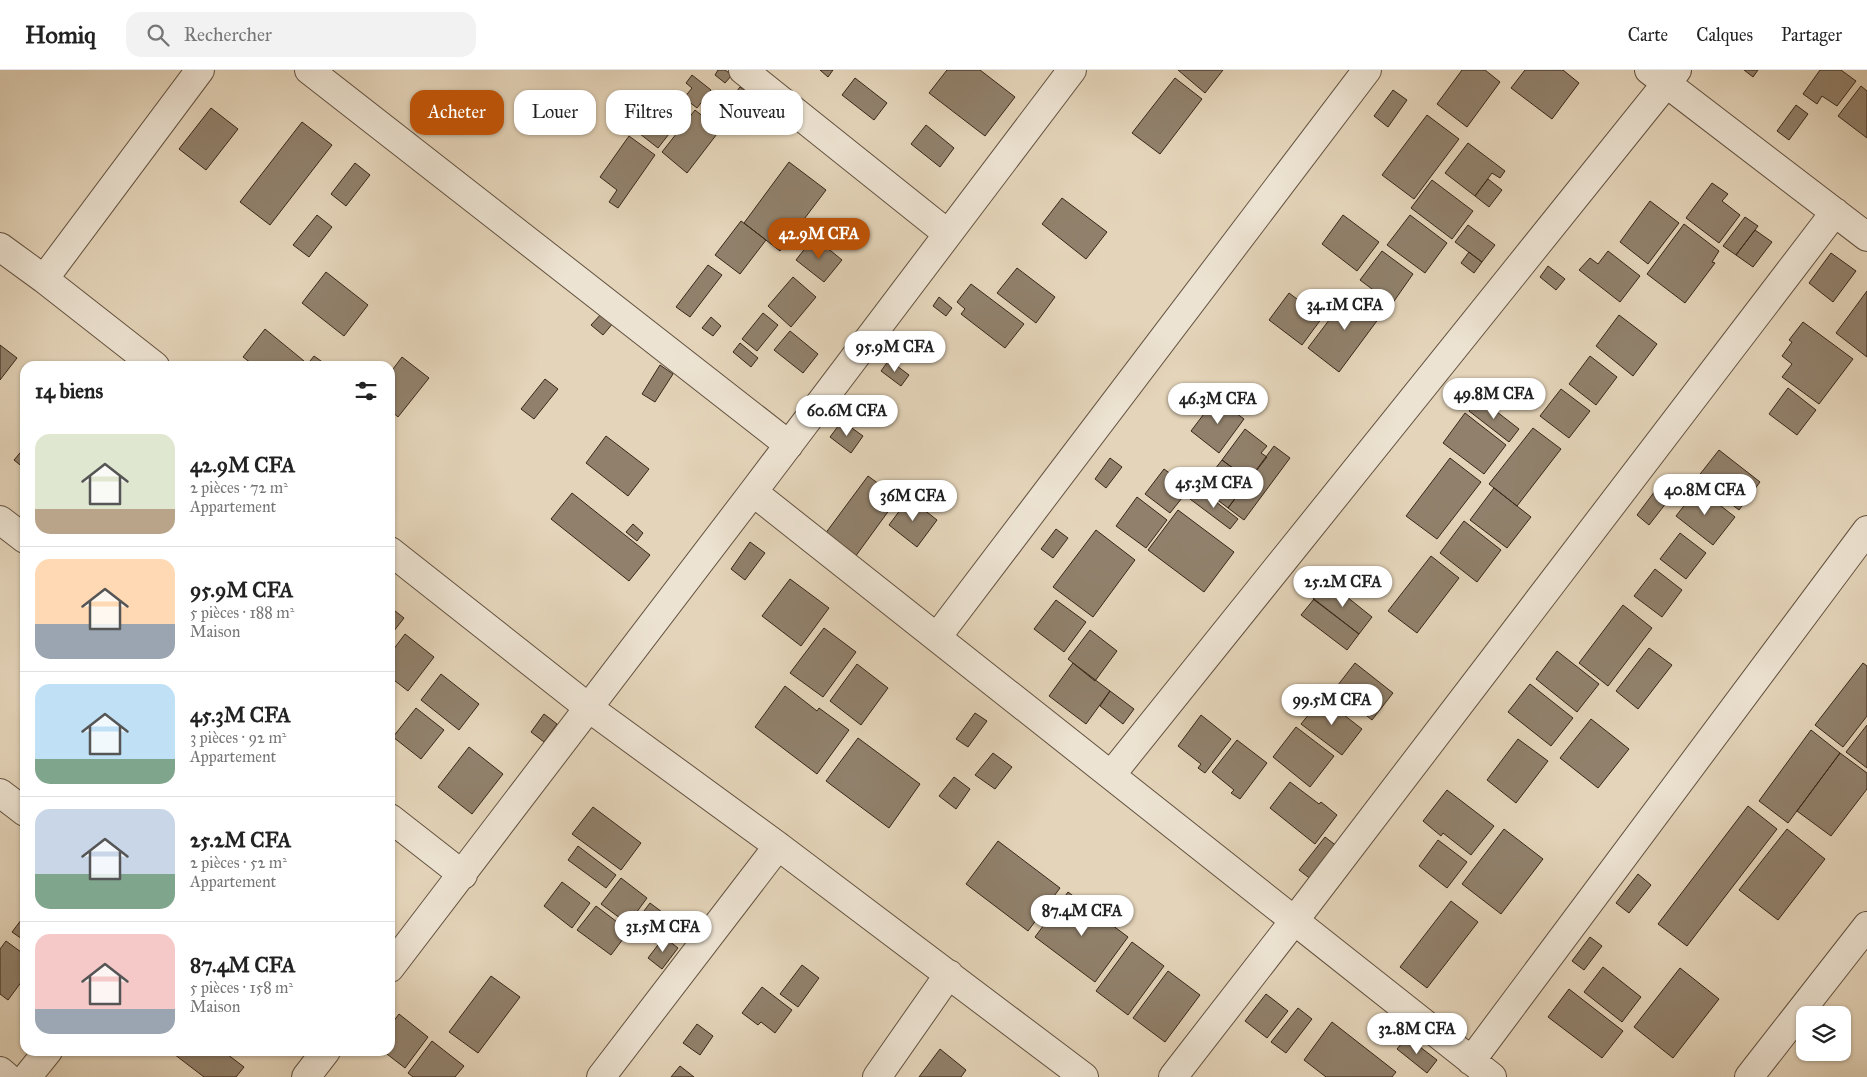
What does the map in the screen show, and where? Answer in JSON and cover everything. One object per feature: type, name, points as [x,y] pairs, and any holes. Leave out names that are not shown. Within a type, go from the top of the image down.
[{"type":"street","points":[[44,279],[200,70]]},
{"type":"street","points":[[309,70],[789,445]]},
{"type":"street","points":[[743,70],[948,234]]},
{"type":"street","points":[[395,962],[754,492],[1072,70]]},
{"type":"street","points":[[937,637],[1367,70]]},
{"type":"street","points":[[1111,775],[1664,74],[1867,237]]},
{"type":"street","points":[[1173,1077],[1835,212]]},
{"type":"street","points":[[0,247],[149,361]]},
{"type":"street","points":[[754,492],[1492,1077]]},
{"type":"street","points":[[0,520],[20,535]]},
{"type":"street","points":[[1471,1061],[1867,530]]},
{"type":"street","points":[[395,555],[589,708],[778,846],[1084,1077]]},
{"type":"street","points":[[0,793],[20,808]]},
{"type":"street","points":[[395,822],[463,875]]},
{"type":"street","points":[[601,1077],[778,846]]},
{"type":"street","points":[[1750,1077],[1867,926]]},
{"type":"street","points":[[877,1077],[949,974]]},
{"type":"street","points":[[27,1077],[44,1056]]},
{"type":"street","points":[[306,1077],[322,1056]]},
{"type":"street","points":[[0,1071],[8,1077]]},
{"type":"building","points":[[718,70],[725,70],[732,75],[725,83],[715,75]]},
{"type":"building","points":[[820,70],[833,70],[828,77]]},
{"type":"building","points":[[947,70],[980,70],[1015,97],[985,136],[929,93]]},
{"type":"building","points":[[1178,70],[1223,70],[1205,93]]},
{"type":"building","points":[[1462,70],[1485,70],[1500,82],[1467,127],[1437,104]]},
{"type":"building","points":[[1525,70],[1563,70],[1579,83],[1552,119],[1511,88]]},
{"type":"building","points":[[1744,70],[1758,70],[1753,77]]},
{"type":"building","points":[[1820,70],[1841,70],[1856,81],[1837,106],[1822,96],[1817,104],[1803,94]]},
{"type":"building","points":[[692,75],[711,90],[701,90],[701,103],[697,108],[691,103],[692,88],[686,83]]},
{"type":"building","points":[[855,78],[887,103],[874,120],[842,95]]},
{"type":"building","points":[[1175,78],[1202,99],[1160,154],[1132,133]]},
{"type":"building","points":[[1861,86],[1867,91],[1867,138],[1838,116]]},
{"type":"building","points":[[1393,90],[1407,100],[1388,127],[1374,116]]},
{"type":"building","points":[[1796,105],[1808,114],[1789,140],[1777,131]]},
{"type":"building","points":[[211,108],[238,129],[206,170],[179,149]]},
{"type":"building","points":[[695,110],[701,115],[701,135],[716,135],[687,173],[662,152],[675,135],[691,135],[691,115]]},
{"type":"building","points":[[1427,115],[1459,139],[1414,199],[1382,175]]},
{"type":"building","points":[[302,122],[332,145],[270,225],[240,202]]},
{"type":"building","points":[[926,125],[954,148],[940,167],[911,144]]},
{"type":"building","points":[[641,135],[668,135],[658,148]]},
{"type":"building","points":[[629,136],[655,155],[618,208],[609,202],[617,190],[600,177]]},
{"type":"building","points":[[1468,143],[1505,171],[1500,178],[1492,173],[1475,196],[1445,173]]},
{"type":"building","points":[[789,162],[826,190],[780,251],[744,223]]},
{"type":"building","points":[[355,163],[370,175],[346,206],[331,194]]},
{"type":"building","points":[[1488,179],[1502,190],[1489,207],[1475,196]]},
{"type":"building","points":[[1432,180],[1473,211],[1452,239],[1411,208]]},
{"type":"building","points":[[1712,183],[1728,194],[1722,201],[1740,215],[1719,243],[1686,218]]},
{"type":"building","points":[[1062,198],[1107,232],[1086,259],[1042,224]]},
{"type":"building","points":[[1650,201],[1679,223],[1648,264],[1620,242]]},
{"type":"building","points":[[317,215],[332,227],[309,257],[293,245]]},
{"type":"building","points":[[1343,215],[1379,242],[1357,271],[1322,244]]},
{"type":"building","points":[[1410,215],[1447,243],[1425,273],[1387,245]]},
{"type":"building","points":[[1745,217],[1758,226],[1736,255],[1723,246]]},
{"type":"building","points":[[741,221],[766,240],[740,274],[715,255]]},
{"type":"building","points":[[1684,224],[1719,251],[1712,262],[1715,263],[1685,303],[1647,274]]},
{"type":"building","points":[[1468,225],[1495,245],[1482,262],[1455,242]]},
{"type":"building","points":[[1755,230],[1772,242],[1753,267],[1736,255]]},
{"type":"building","points":[[814,237],[842,260],[824,282],[796,260]]},
{"type":"building","points":[[1382,251],[1413,274],[1392,304],[1360,280]]},
{"type":"building","points":[[1608,251],[1640,276],[1620,302],[1579,270],[1590,258],[1598,264]]},
{"type":"building","points":[[1469,252],[1482,262],[1474,273],[1461,263]]},
{"type":"building","points":[[1831,253],[1856,271],[1833,302],[1809,283]]},
{"type":"building","points":[[708,265],[722,275],[690,317],[676,307]]},
{"type":"building","points":[[1548,266],[1565,279],[1556,290],[1540,277]]},
{"type":"building","points":[[1017,268],[1055,297],[1036,323],[997,293]]},
{"type":"building","points":[[326,272],[368,305],[344,336],[302,303]]},
{"type":"building","points":[[793,277],[816,297],[791,327],[768,306]]},
{"type":"building","points":[[971,284],[1024,324],[1005,348],[961,314],[965,309],[957,302]]},
{"type":"building","points":[[1351,291],[1382,314],[1339,372],[1308,348]]},
{"type":"building","points":[[1867,291],[1867,357],[1836,333]]},
{"type":"building","points":[[1289,293],[1322,318],[1302,345],[1269,320]]},
{"type":"building","points":[[939,297],[952,308],[946,316],[933,306]]},
{"type":"building","points":[[602,313],[614,322],[603,335],[591,325]]},
{"type":"building","points":[[763,313],[778,325],[757,351],[742,339]]},
{"type":"building","points":[[1619,315],[1657,344],[1633,376],[1596,346]]},
{"type":"building","points":[[711,317],[721,326],[713,336],[702,328]]},
{"type":"building","points":[[1803,322],[1853,359],[1819,404],[1782,377],[1792,364],[1782,356],[1792,342],[1789,340]]},
{"type":"building","points":[[265,329],[304,361],[248,361],[243,357]]},
{"type":"building","points":[[790,331],[818,354],[803,373],[774,350]]},
{"type":"building","points":[[740,343],[758,358],[751,367],[733,352]]},
{"type":"building","points":[[0,345],[17,358],[0,380]]},
{"type":"building","points":[[314,356],[321,361],[310,361]]},
{"type":"building","points":[[1590,356],[1617,377],[1596,405],[1569,384]]},
{"type":"building","points":[[402,357],[429,378],[398,417],[395,414],[395,366]]},
{"type":"building","points":[[889,360],[909,375],[901,386],[881,371]]},
{"type":"building","points":[[660,365],[673,374],[655,402],[642,394]]},
{"type":"building","points":[[545,379],[558,389],[534,419],[521,409]]},
{"type":"building","points":[[1452,385],[1465,395],[1456,406],[1444,397]]},
{"type":"building","points":[[1788,388],[1816,410],[1797,435],[1769,414]]},
{"type":"building","points":[[1561,389],[1590,411],[1569,438],[1540,416]]},
{"type":"building","points":[[1216,398],[1244,419],[1219,453],[1191,431]]},
{"type":"building","points":[[1479,398],[1519,429],[1509,442],[1469,411]]},
{"type":"building","points":[[1465,413],[1506,445],[1484,474],[1443,443]]},
{"type":"building","points":[[842,421],[863,436],[851,453],[830,437]]},
{"type":"building","points":[[1533,428],[1561,449],[1517,506],[1489,484]]},
{"type":"building","points":[[1245,429],[1267,446],[1261,453],[1267,457],[1249,480],[1222,460]]},
{"type":"building","points":[[606,436],[649,469],[628,496],[586,463]]},
{"type":"building","points":[[1274,446],[1290,458],[1244,520],[1228,508]]},
{"type":"building","points":[[1719,450],[1760,482],[1739,510],[1697,478]]},
{"type":"building","points":[[20,453],[20,465],[14,460]]},
{"type":"building","points":[[1110,458],[1122,467],[1106,488],[1095,479]]},
{"type":"building","points":[[1450,458],[1481,482],[1437,539],[1406,516]]},
{"type":"building","points":[[1222,460],[1249,480],[1228,508],[1201,487]]},
{"type":"building","points":[[1164,469],[1190,488],[1170,513],[1145,494]]},
{"type":"building","points":[[868,476],[898,498],[855,557],[825,534]]},
{"type":"building","points":[[1661,483],[1674,493],[1649,525],[1637,515]]},
{"type":"building","points":[[1198,488],[1238,519],[1230,529],[1190,499]]},
{"type":"building","points":[[1494,488],[1531,517],[1507,548],[1470,520]]},
{"type":"building","points":[[1698,488],[1735,517],[1713,545],[1676,516]]},
{"type":"building","points":[[572,493],[650,555],[629,581],[551,519]]},
{"type":"building","points":[[1137,497],[1167,520],[1146,548],[1116,526]]},
{"type":"building","points":[[909,498],[937,520],[917,547],[889,525]]},
{"type":"building","points":[[1178,510],[1234,552],[1204,592],[1148,550]]},
{"type":"building","points":[[1464,521],[1501,550],[1477,582],[1440,553]]},
{"type":"building","points":[[633,524],[643,533],[637,541],[626,532]]},
{"type":"building","points":[[1056,529],[1068,538],[1053,558],[1041,549]]},
{"type":"building","points":[[1096,530],[1135,560],[1093,617],[1053,587]]},
{"type":"building","points":[[1680,533],[1706,553],[1686,579],[1660,559]]},
{"type":"building","points":[[750,542],[765,553],[745,580],[731,569]]},
{"type":"building","points":[[1431,556],[1459,578],[1417,633],[1388,611]]},
{"type":"building","points":[[1655,569],[1682,590],[1662,617],[1634,596]]},
{"type":"building","points":[[790,579],[829,608],[801,646],[762,616]]},
{"type":"building","points":[[1327,581],[1372,617],[1359,634],[1313,599]]},
{"type":"building","points":[[1314,599],[1359,634],[1347,650],[1301,615]]},
{"type":"building","points":[[1056,600],[1086,622],[1064,652],[1034,629]]},
{"type":"building","points":[[1623,605],[1652,628],[1608,686],[1579,663]]},
{"type":"building","points":[[395,611],[404,618],[395,630]]},
{"type":"building","points":[[824,628],[856,652],[823,697],[790,673]]},
{"type":"building","points":[[1090,630],[1117,651],[1095,681],[1068,659]]},
{"type":"building","points":[[405,634],[434,657],[408,691],[395,681],[395,647]]},
{"type":"building","points":[[1649,648],[1672,665],[1638,709],[1616,691]]},
{"type":"building","points":[[1557,651],[1599,684],[1577,712],[1536,679]]},
{"type":"building","points":[[1073,663],[1110,691],[1086,724],[1049,696]]},
{"type":"building","points":[[1355,663],[1393,693],[1372,720],[1334,690]]},
{"type":"building","points":[[1863,663],[1867,666],[1867,716],[1843,747],[1815,725]]},
{"type":"building","points":[[857,664],[888,688],[861,725],[830,701]]},
{"type":"building","points":[[441,674],[479,704],[459,730],[421,700]]},
{"type":"building","points":[[1530,684],[1573,718],[1551,746],[1508,712]]},
{"type":"building","points":[[785,686],[817,711],[819,708],[849,730],[817,774],[755,727]]},
{"type":"building","points":[[1110,691],[1134,709],[1123,724],[1100,706]]},
{"type":"building","points":[[1322,698],[1362,729],[1342,755],[1301,724]]},
{"type":"building","points":[[416,708],[444,730],[421,759],[395,739],[395,734]]},
{"type":"building","points":[[975,713],[987,721],[968,747],[956,739]]},
{"type":"building","points":[[544,714],[557,724],[544,742],[531,732]]},
{"type":"building","points":[[1201,715],[1231,739],[1205,773],[1198,768],[1201,764],[1178,746]]},
{"type":"building","points":[[1591,719],[1629,749],[1598,788],[1560,758]]},
{"type":"building","points":[[1867,725],[1867,768],[1846,752]]},
{"type":"building","points":[[1296,727],[1334,756],[1310,787],[1273,757]]},
{"type":"building","points":[[1811,730],[1840,753],[1788,823],[1759,801]]},
{"type":"building","points":[[858,738],[920,784],[889,828],[826,781]]},
{"type":"building","points":[[1518,739],[1548,761],[1516,803],[1487,780]]},
{"type":"building","points":[[1237,740],[1267,763],[1240,799],[1231,793],[1234,790],[1212,772]]},
{"type":"building","points":[[469,747],[503,774],[472,814],[438,787]]},
{"type":"building","points":[[993,753],[1012,767],[995,789],[975,775]]},
{"type":"building","points":[[1840,753],[1867,773],[1867,789],[1831,836],[1797,811]]},
{"type":"building","points":[[954,777],[970,789],[956,809],[939,796]]},
{"type":"building","points":[[1290,782],[1337,815],[1315,844],[1270,808]]},
{"type":"building","points":[[1447,790],[1494,826],[1471,855],[1443,833],[1441,836],[1423,821]]},
{"type":"building","points":[[1748,806],[1777,829],[1687,946],[1658,924]]},
{"type":"building","points":[[593,807],[641,843],[621,870],[572,834]]},
{"type":"building","points":[[1504,829],[1543,859],[1501,914],[1462,884]]},
{"type":"building","points":[[1787,829],[1825,859],[1778,920],[1739,890]]},
{"type":"building","points":[[1325,837],[1338,847],[1312,880],[1299,870]]},
{"type":"building","points":[[1438,840],[1467,862],[1447,888],[1419,866]]},
{"type":"building","points":[[998,841],[1060,888],[1028,931],[966,884]]},
{"type":"building","points":[[578,846],[616,875],[606,888],[568,860]]},
{"type":"building","points":[[1638,874],[1651,885],[1629,913],[1616,903]]},
{"type":"building","points":[[621,878],[647,898],[628,924],[601,904]]},
{"type":"building","points":[[562,882],[590,903],[572,928],[544,906]]},
{"type":"building","points":[[1068,892],[1128,937],[1095,982],[1035,937]]},
{"type":"building","points":[[1451,901],[1478,922],[1427,988],[1400,967]]},
{"type":"building","points":[[650,903],[662,912],[643,936],[631,928]]},
{"type":"building","points":[[596,906],[629,931],[611,955],[577,930]]},
{"type":"building","points":[[20,922],[20,938],[12,932]]},
{"type":"building","points":[[664,937],[678,948],[662,969],[648,958]]},
{"type":"building","points":[[1590,937],[1602,946],[1584,970],[1572,961]]},
{"type":"building","points":[[6,941],[20,951],[20,984],[8,1000],[0,994],[0,949]]},
{"type":"building","points":[[1132,942],[1164,966],[1128,1015],[1096,991]]},
{"type":"building","points":[[802,965],[819,978],[798,1007],[780,994]]},
{"type":"building","points":[[1603,967],[1641,997],[1622,1022],[1584,992]]},
{"type":"building","points":[[1680,968],[1719,999],[1673,1058],[1634,1027]]},
{"type":"building","points":[[1168,971],[1200,995],[1165,1042],[1133,1018]]},
{"type":"building","points":[[491,976],[520,997],[478,1053],[449,1032]]},
{"type":"building","points":[[762,987],[792,1010],[775,1033],[761,1022],[758,1025],[742,1013]]},
{"type":"building","points":[[1569,989],[1623,1031],[1602,1058],[1548,1017]]},
{"type":"building","points":[[1266,994],[1288,1011],[1267,1038],[1245,1021]]},
{"type":"building","points":[[1298,1008],[1312,1019],[1286,1053],[1271,1042]]},
{"type":"building","points":[[399,1014],[428,1037],[405,1068],[389,1056],[395,1056],[395,1019]]},
{"type":"building","points":[[1332,1022],[1396,1072],[1392,1077],[1326,1077],[1304,1060]]},
{"type":"building","points":[[697,1024],[713,1036],[700,1055],[683,1043]]},
{"type":"building","points":[[1407,1037],[1437,1060],[1427,1073],[1397,1049]]},
{"type":"building","points":[[432,1041],[464,1066],[455,1077],[413,1077],[408,1073]]},
{"type":"building","points":[[940,1049],[966,1070],[961,1077],[919,1077]]},
{"type":"building","points":[[177,1056],[230,1056],[244,1067],[236,1077],[204,1077]]},
{"type":"building","points":[[680,1066],[694,1077],[671,1077]]}]
